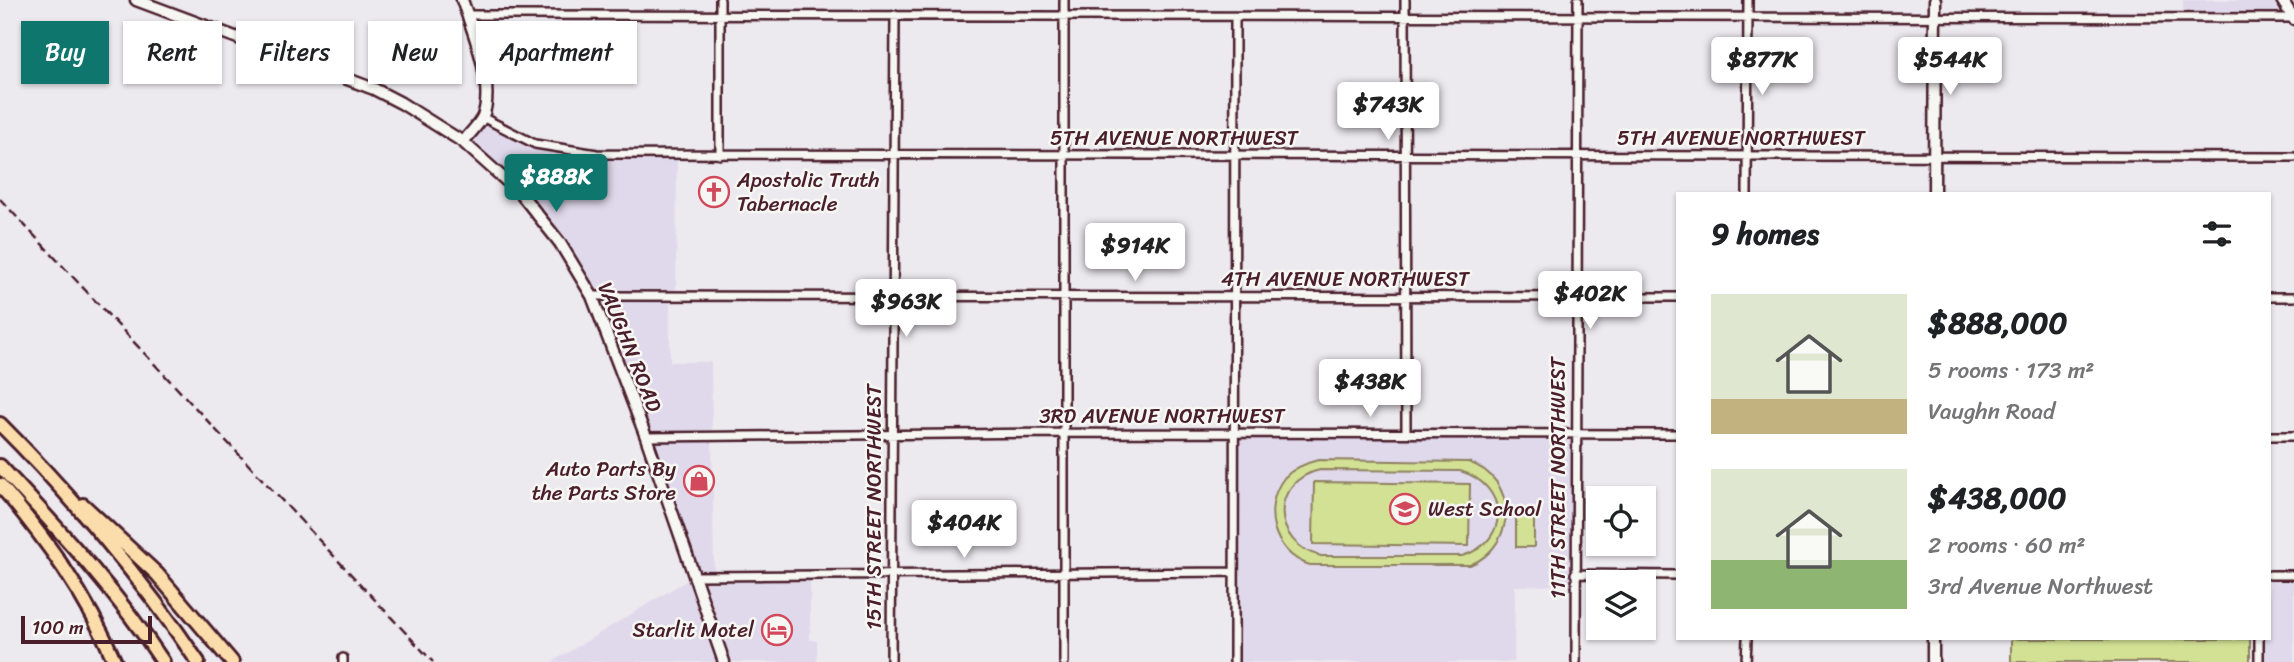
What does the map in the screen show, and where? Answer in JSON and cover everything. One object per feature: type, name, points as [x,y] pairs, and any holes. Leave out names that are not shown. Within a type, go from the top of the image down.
[{"type":"highway","points":[[0,424],[157,574],[232,662]]},
{"type":"highway","points":[[30,454],[129,571],[178,632],[198,662]]},
{"type":"highway","points":[[0,466],[93,567],[163,662]]},
{"type":"highway","points":[[0,485],[29,519],[71,578],[91,610],[115,662]]},
{"type":"main road","name":"VAUGHN ROAD","points":[[136,0],[374,89],[463,142],[521,194],[560,243],[592,296],[646,437],[724,662]]},
{"type":"main road","points":[[462,0],[486,79],[487,98],[482,117],[463,142]]},
{"type":"main road","points":[[1934,192],[1935,0]]},
{"type":"main road","points":[[2282,0],[2294,19]]},
{"type":"main road","points":[[1933,640],[1933,662]]},
{"type":"street","points":[[720,0],[720,155]]},
{"type":"street","points":[[1064,0],[1064,662]]},
{"type":"street","points":[[1405,0],[1406,433]]},
{"type":"street","name":"11TH STREET NORTHWEST","points":[[1576,662],[1578,0]]},
{"type":"street","points":[[1747,192],[1748,0]]},
{"type":"street","points":[[468,15],[2294,19]]},
{"type":"street","name":"15TH STREET NORTHWEST","points":[[891,662],[895,15]]},
{"type":"street","points":[[1234,662],[1235,17]]},
{"type":"street","name":"5TH AVENUE NORTHWEST","points":[[482,117],[535,144],[597,154],[2294,157]]},
{"type":"street","name":"4TH AVENUE NORTHWEST","points":[[592,296],[1676,297]]},
{"type":"street","points":[[2271,297],[2294,297]]},
{"type":"street","name":"3RD AVENUE NORTHWEST","points":[[646,437],[1062,433],[1676,434]]},
{"type":"street","points":[[2271,436],[2294,436]]},
{"type":"street","points":[[694,576],[1234,572]]},
{"type":"street","points":[[1575,575],[1676,575]]},
{"type":"street","points":[[2271,575],[2294,575]]},
{"type":"street","points":[[1746,662],[1747,640]]},
{"type":"street","points":[[2259,640],[2259,662]]},
{"type":"shaded area","points":[[2183,0],[2282,0],[2293,18],[2183,18]]},
{"type":"shaded area","points":[[482,117],[511,134],[568,151],[677,154],[676,296],[670,297],[670,362],[711,362],[714,575],[810,575],[810,640],[817,641],[817,662],[552,662],[694,576],[592,296],[521,194],[463,142]]},
{"type":"shaded area","name":"West School","points":[[1235,433],[1576,434],[1575,585],[1515,586],[1514,662],[1234,662]]},
{"type":"shaded area","points":[[2271,575],[2294,575],[2294,662],[2259,662],[2259,640],[2271,640]]},
{"type":"green space","points":[[1318,460],[1468,462],[1485,470],[1496,482],[1503,497],[1506,512],[1497,543],[1486,556],[1470,565],[1310,565],[1297,559],[1279,541],[1274,529],[1273,503],[1284,478],[1304,464]],"holes":[[[1320,470],[1460,471],[1476,478],[1488,488],[1498,513],[1490,538],[1478,549],[1462,556],[1321,556],[1305,549],[1293,539],[1285,526],[1285,499],[1292,486],[1303,476]]]},
{"type":"green space","points":[[1314,482],[1470,484],[1469,546],[1313,544]]},
{"type":"green space","points":[[1516,514],[1534,515],[1534,547],[1516,547]]},
{"type":"green space","points":[[2011,640],[2250,640],[2250,662],[2011,662]]},
{"type":"railway","points":[[0,199],[433,662]]},
{"type":"place","name":"Apostolic Truth Tabernacle","points":[[714,192]]},
{"type":"place","name":"Auto Parts By the Parts Store","points":[[699,481]]},
{"type":"place","name":"West School","points":[[1405,509]]},
{"type":"place","name":"Starlit Motel","points":[[777,630]]}]
